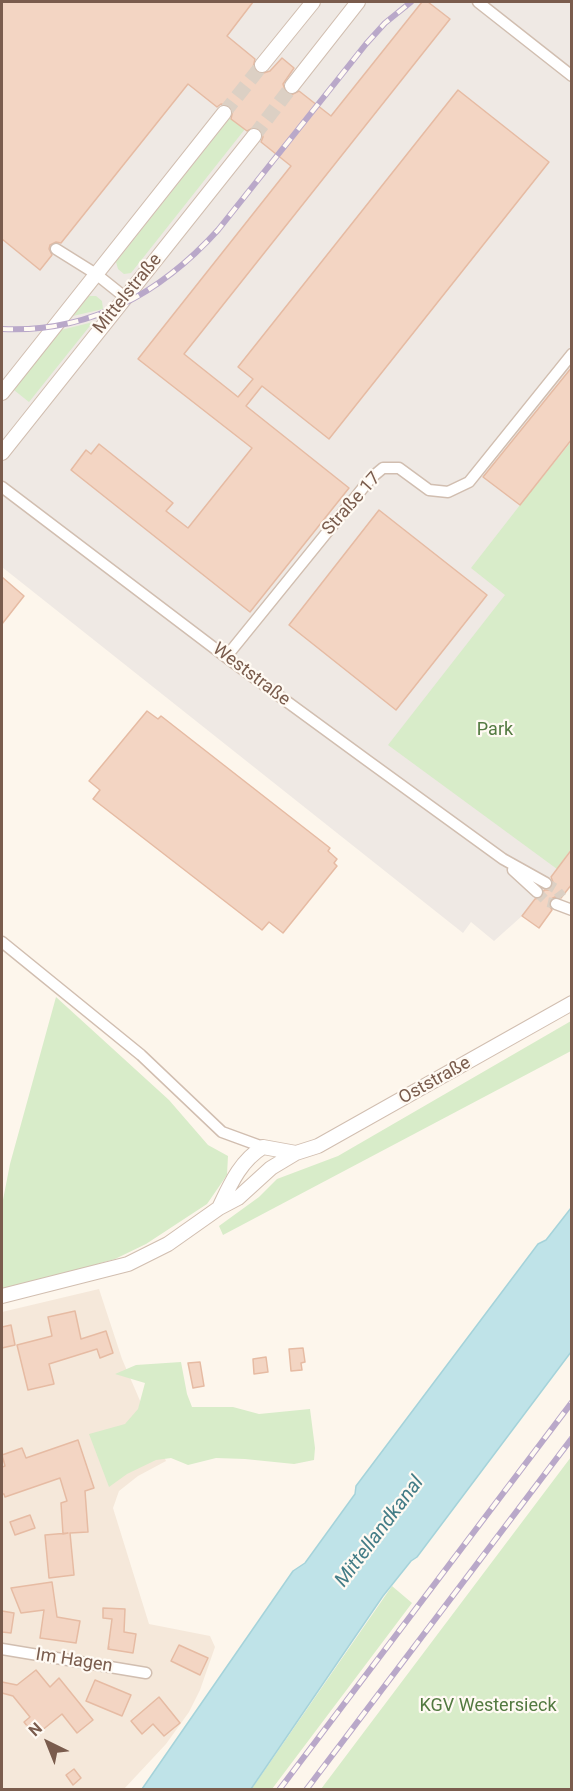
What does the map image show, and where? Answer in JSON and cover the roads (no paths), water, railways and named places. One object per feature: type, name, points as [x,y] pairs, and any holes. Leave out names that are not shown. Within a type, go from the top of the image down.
[{"type":"street","points":[[262,65],[313,2]]},
{"type":"street","points":[[292,86],[358,2]]},
{"type":"street","points":[[478,2],[572,76]]},
{"type":"street","name":"Mittelstraße","points":[[2,393],[224,113]]},
{"type":"street","name":"Mittelstraße","points":[[2,453],[254,136]]},
{"type":"street","points":[[56,249],[96,274],[126,298]]},
{"type":"street","name":"Straße 17","points":[[226,657],[371,478],[383,468],[399,468],[429,490],[448,492],[470,482],[572,354]]},
{"type":"street","name":"Weststraße","points":[[2,487],[226,657],[502,859],[546,884]]},
{"type":"street","name":"Weststraße","points":[[502,859],[537,892]]},
{"type":"street","points":[[559,900],[571,910]]},
{"type":"street","points":[[2,942],[141,1056],[222,1132],[263,1147],[296,1153]]},
{"type":"street","name":"Oststraße","points":[[2,1296],[128,1264],[168,1244],[219,1208],[238,1198],[271,1168],[296,1153],[318,1146],[572,1003]]},
{"type":"street","points":[[219,1208],[242,1165],[263,1147]]},
{"type":"street","name":"Im Hagen","points":[[2,1649],[146,1673]]},
{"type":"water","name":"Mittellandkanal","points":[[571,1208],[571,1352],[417,1557],[411,1561],[383,1596],[251,1789],[142,1789],[293,1571],[305,1563],[355,1494],[356,1486],[538,1244],[546,1240]]},
{"type":"tunnel","points":[[224,113],[262,65]]},
{"type":"tunnel","points":[[254,136],[292,86]]},
{"type":"tunnel","points":[[546,883],[556,889],[562,897]]},
{"type":"tunnel","points":[[537,892],[547,902],[556,904]]},
{"type":"railway","points":[[2,329],[34,329],[93,316],[147,291],[172,273],[218,230],[366,44],[385,23],[411,2]]},
{"type":"railway","points":[[279,1790],[572,1402]]},
{"type":"railway","points":[[306,1790],[572,1438]]},
{"type":"park label","name":"Park","points":[[495,730]]},
{"type":"park label","name":"KGV Westersieck","points":[[488,1706]]}]
